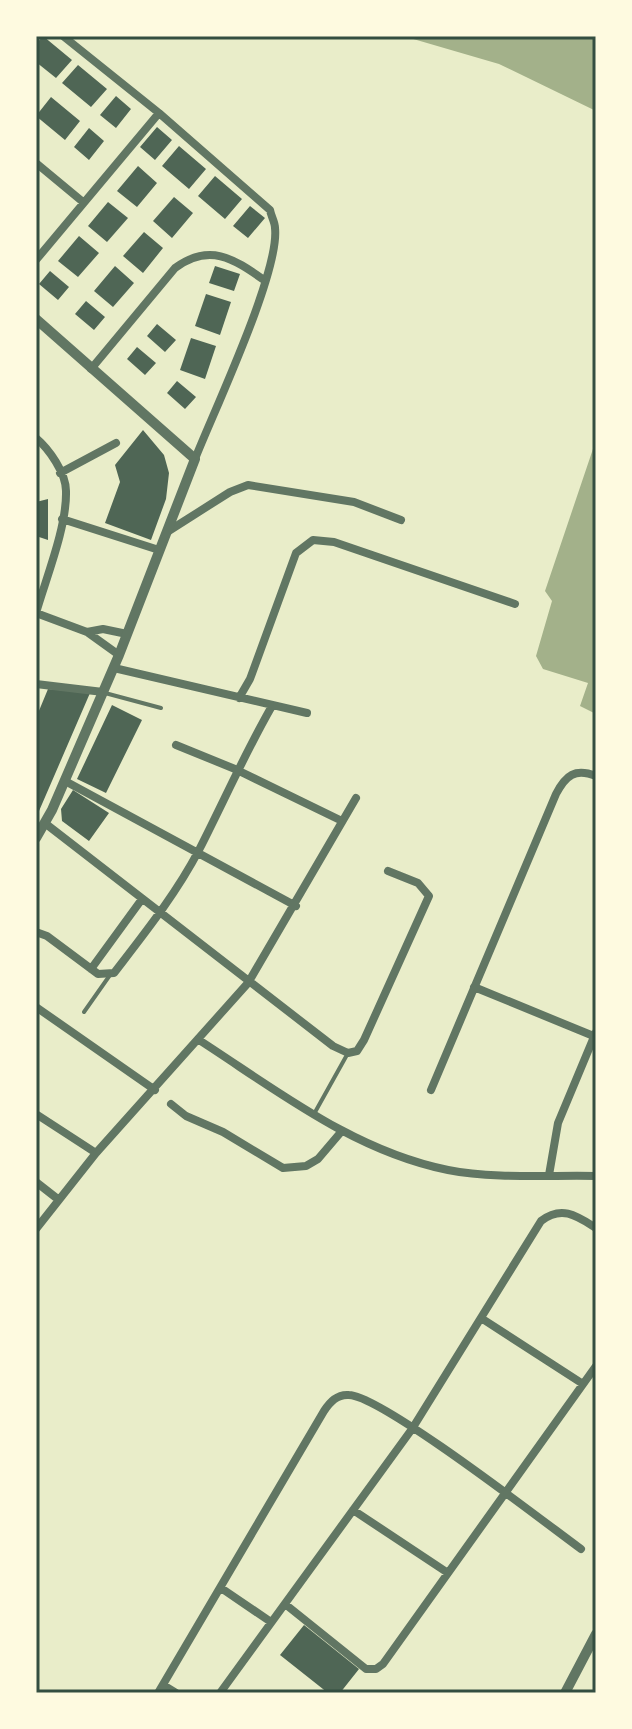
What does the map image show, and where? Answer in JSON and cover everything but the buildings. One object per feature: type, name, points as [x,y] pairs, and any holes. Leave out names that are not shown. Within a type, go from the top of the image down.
[{"type":"street","points":[[36,838],[46,824],[114,668],[239,354],[264,280],[275,228],[270,210],[159,113],[63,36]]},
{"type":"street","points":[[36,260],[159,113]]},
{"type":"street","points":[[36,163],[83,202]]},
{"type":"street","points":[[91,369],[175,268],[192,256],[208,254],[238,262],[264,280]]},
{"type":"street","points":[[36,319],[195,459]]},
{"type":"street","points":[[36,438],[49,449],[67,488],[62,519],[36,613],[87,632],[119,655]]},
{"type":"street","points":[[60,473],[116,443]]},
{"type":"street","points":[[166,532],[230,492],[248,485],[354,502],[401,520]]},
{"type":"street","points":[[62,519],[159,550]]},
{"type":"street","points":[[244,699],[296,553],[313,540],[334,542],[515,604]]},
{"type":"street","points":[[87,632],[103,629],[127,634]]},
{"type":"street","points":[[114,668],[307,713]]},
{"type":"street","points":[[36,684],[103,692]]},
{"type":"street","points":[[36,932],[47,936],[91,969],[110,975],[161,912],[198,851],[235,769],[272,706]]},
{"type":"street","points":[[176,745],[235,769],[342,821]]},
{"type":"street","points":[[431,1090],[563,781],[570,773],[581,771],[596,776]]},
{"type":"street","points":[[65,781],[296,906]]},
{"type":"street","points":[[36,1229],[96,1153],[248,983],[296,906],[356,798]]},
{"type":"street","points":[[46,824],[248,983],[333,1046],[348,1053],[357,1051],[364,1040],[429,896],[418,883],[388,871]]},
{"type":"street","points":[[91,969],[142,899]]},
{"type":"street","points":[[474,987],[595,1035],[558,1123],[549,1175]]},
{"type":"street","points":[[36,1007],[155,1090]]},
{"type":"street","points":[[199,1040],[341,1132],[397,1156],[450,1171],[596,1176]]},
{"type":"street","points":[[171,1104],[186,1116],[223,1132],[283,1168],[306,1166],[318,1159],[341,1132]]},
{"type":"street","points":[[36,1114],[96,1153]]},
{"type":"street","points":[[36,1182],[59,1200]]},
{"type":"street","points":[[220,1693],[412,1429],[541,1221],[560,1212],[571,1213],[596,1228]]},
{"type":"street","points":[[481,1318],[583,1384]]},
{"type":"street","points":[[285,1604],[366,1669],[376,1669],[383,1664],[596,1366]]},
{"type":"street","points":[[176,1693],[161,1689],[331,1402],[351,1395],[412,1429],[581,1549]]},
{"type":"street","points":[[353,1510],[448,1573]]},
{"type":"street","points":[[221,1588],[271,1622]]},
{"type":"street","points":[[565,1693],[596,1634]]},
{"type":"lane","points":[[103,692],[161,708]]},
{"type":"lane","points":[[84,1012],[110,975]]},
{"type":"lane","points":[[314,1115],[348,1053]]},
{"type":"shaded area","points":[[403,36],[596,36],[596,111],[499,64]]},
{"type":"shaded area","points":[[596,440],[596,714],[580,706],[588,683],[543,669],[536,656],[552,601],[545,591]]}]
